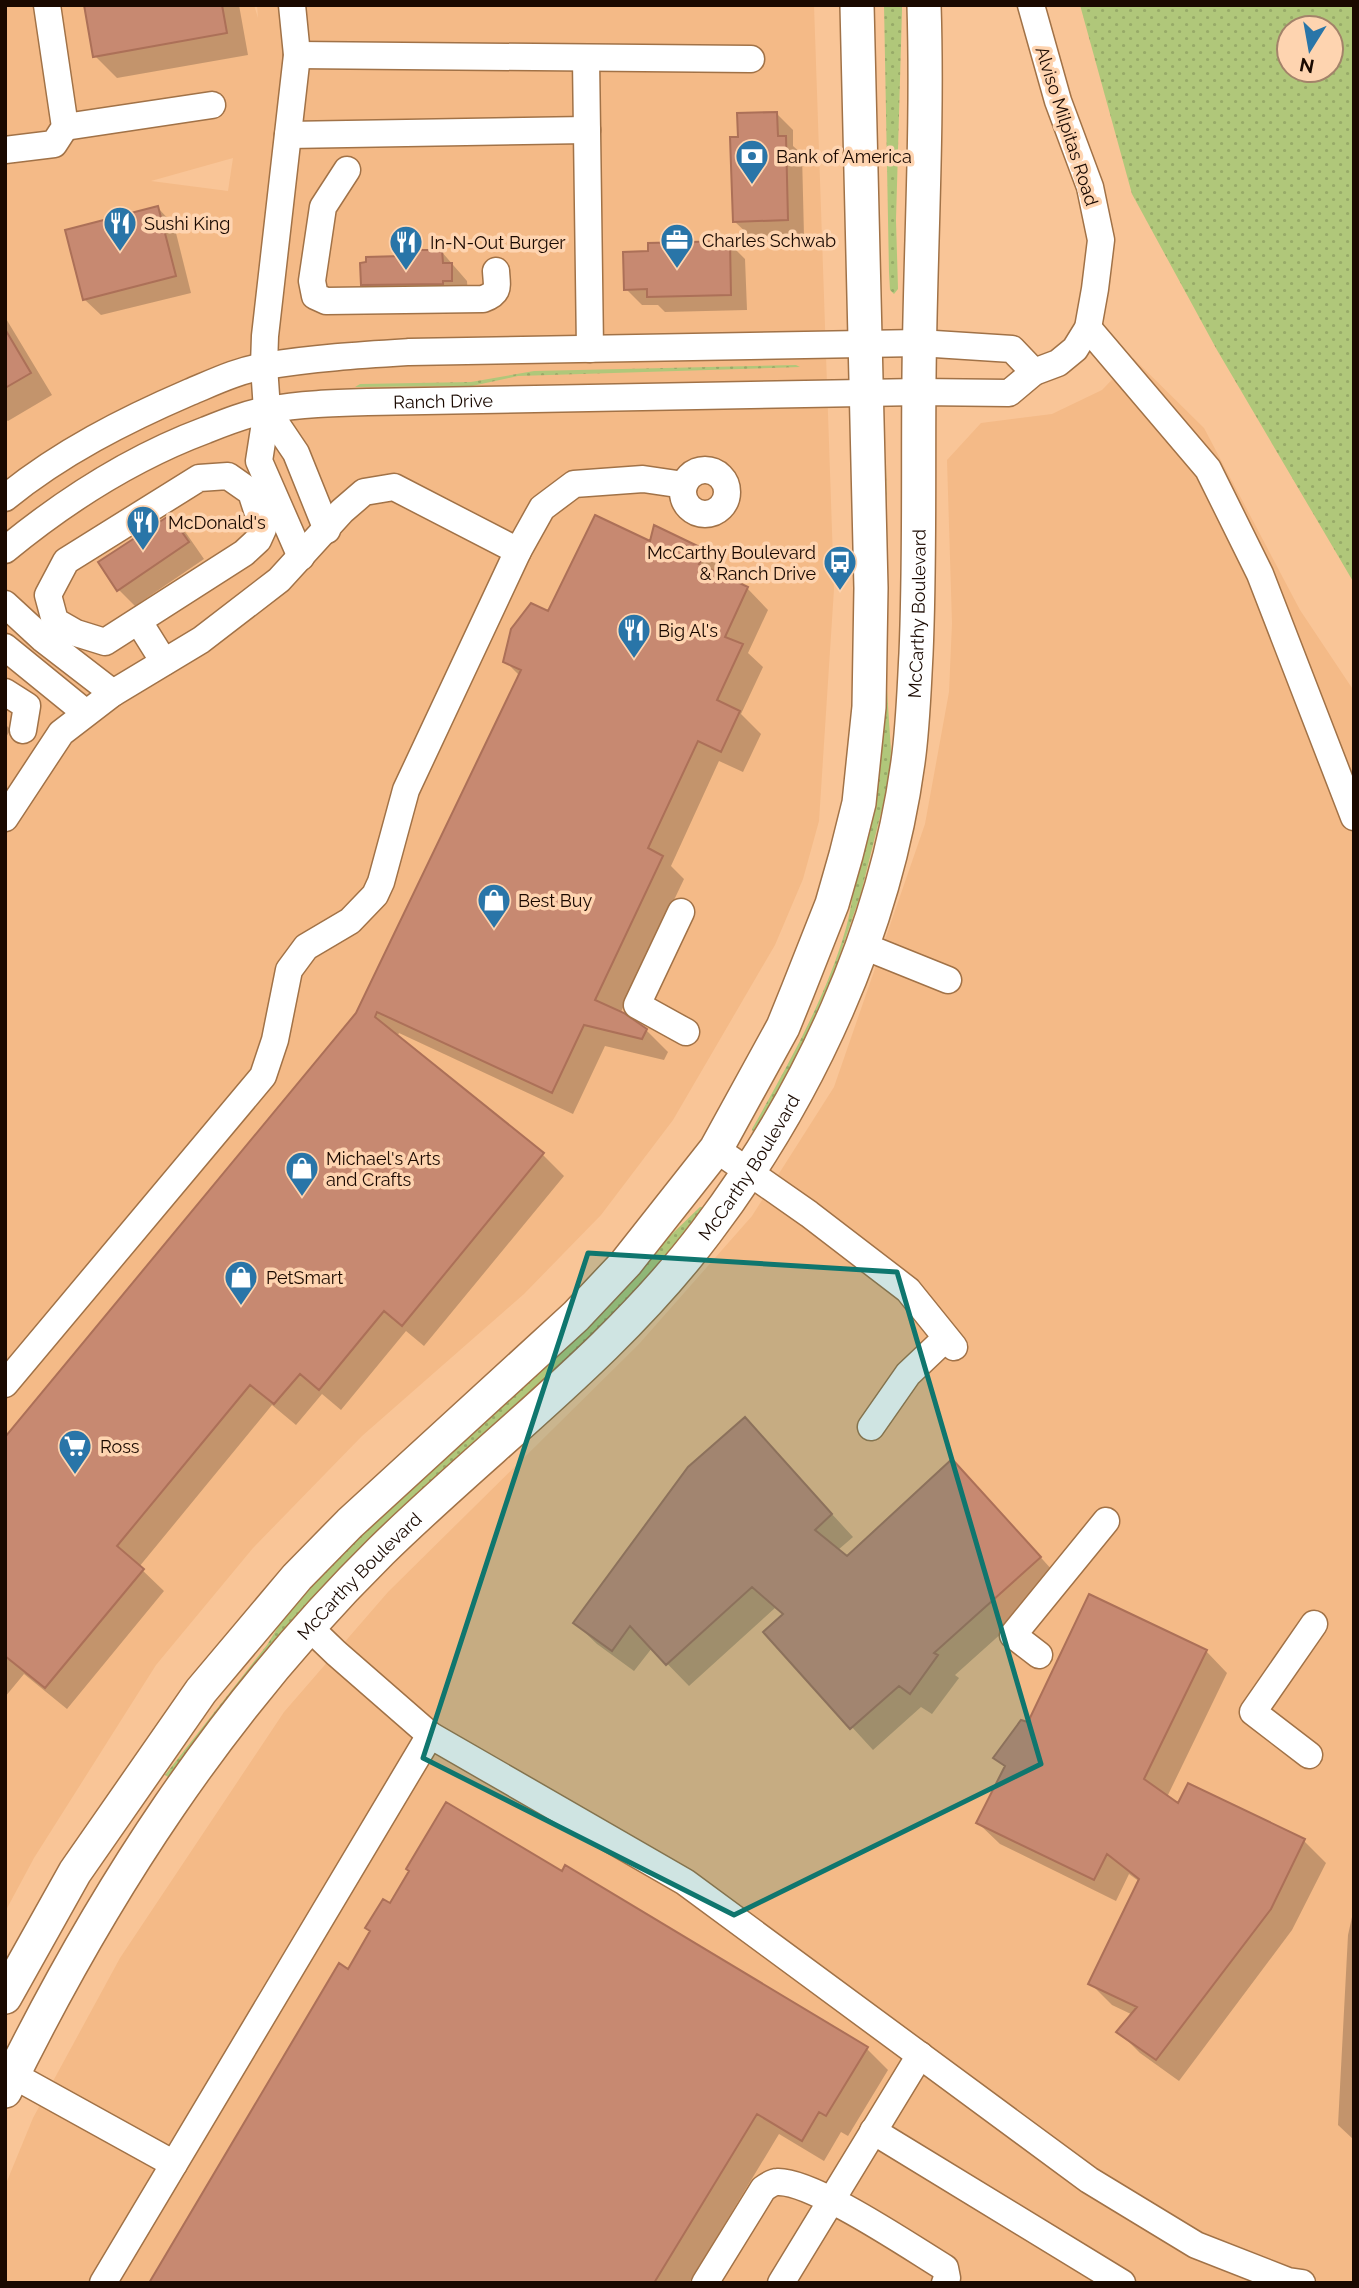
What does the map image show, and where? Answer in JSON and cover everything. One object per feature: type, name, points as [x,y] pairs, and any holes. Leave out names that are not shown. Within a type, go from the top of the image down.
[{"type":"main road","name":"McCarthy Boulevard","points":[[5,1997],[75,1872],[201,1690],[297,1577],[350,1523],[518,1370],[601,1289],[672,1208],[716,1149],[783,1027],[832,904],[859,803],[866,753],[871,588],[857,5]]},
{"type":"main road","name":"McCarthy Boulevard","points":[[9,2083],[72,1960],[152,1829],[234,1716],[309,1627],[371,1561],[605,1345],[658,1290],[705,1234],[749,1171],[786,1110],[820,1045],[861,945],[887,866],[909,760],[918,586],[924,5]]},
{"type":"street","points":[[5,150],[54,144],[65,127],[47,5]]},
{"type":"street","points":[[292,5],[297,55],[270,283],[264,366],[267,410],[259,461],[300,557]]},
{"type":"street","name":"Alviso Milpitas Road","points":[[1031,5],[1058,101],[1090,187],[1101,240],[1088,328]]},
{"type":"street","points":[[297,55],[751,59]]},
{"type":"street","points":[[586,59],[590,349]]},
{"type":"street","points":[[65,127],[212,105]]},
{"type":"street","points":[[288,135],[587,130]]},
{"type":"street","points":[[347,170],[323,207],[312,281],[315,296],[326,301],[483,299],[493,296],[497,289],[496,271]]},
{"type":"street","points":[[1088,328],[1208,469],[1260,574],[1354,817]]},
{"type":"street","name":"Ranch Drive","points":[[5,550],[77,495],[150,452],[217,425],[267,410],[319,403],[919,392],[1009,393],[1034,372],[1058,363],[1075,349],[1088,328]]},
{"type":"street","points":[[5,498],[54,463],[104,433],[210,384],[264,366],[409,352],[919,343],[1012,349],[1034,372]]},
{"type":"street","points":[[267,410],[296,453],[327,530]]},
{"type":"street","points":[[228,476],[251,492],[263,529],[251,547],[139,622],[105,642],[76,634],[55,621],[48,594],[66,561],[199,478],[228,476]]},
{"type":"street","points":[[5,1384],[263,1076],[275,1040],[289,970],[306,947],[350,921],[375,895],[406,790],[518,551],[542,508],[574,484],[643,479],[684,485]]},
{"type":"street","points":[[5,818],[61,733],[113,693],[201,640],[279,580],[342,511],[364,492],[394,487],[518,551]]},
{"type":"street","points":[[251,547],[279,580]]},
{"type":"street","points":[[5,604],[43,639],[113,693]]},
{"type":"street","points":[[139,622],[164,662]]},
{"type":"street","points":[[5,648],[86,713]]},
{"type":"street","points":[[5,692],[27,706],[23,730]]},
{"type":"street","points":[[681,912],[638,1005],[686,1032]]},
{"type":"street","points":[[861,945],[948,980]]},
{"type":"street","points":[[716,1149],[809,1214],[908,1290],[950,1343],[908,1374],[871,1427]]},
{"type":"street","points":[[1039,1655],[1013,1634],[1106,1521]]},
{"type":"street","points":[[1309,1755],[1253,1712],[1314,1625]]},
{"type":"street","points":[[309,1627],[430,1735],[685,1882],[1089,2180],[1196,2245],[1294,2282]]},
{"type":"street","points":[[103,2283],[430,1735]]},
{"type":"street","points":[[781,2283],[920,2055]]},
{"type":"street","points":[[9,2083],[174,2164]]},
{"type":"street","points":[[873,2131],[1122,2283]]},
{"type":"street","points":[[705,2283],[763,2189],[776,2182],[799,2186],[830,2200],[945,2268],[945,2283]]},
{"type":"highlighted area","points":[[588,1253],[897,1272],[1041,1764],[734,1915],[423,1758]]},
{"type":"shaded area","points":[[5,5],[254,5],[258,18],[257,5],[814,5],[834,589],[819,821],[803,879],[775,945],[673,1120],[601,1215],[524,1294],[362,1436],[253,1548],[156,1665],[34,1858],[5,1912]],"holes":[[[233,158],[228,191],[151,181]]]},
{"type":"shaded area","points":[[1133,358],[1204,428],[1300,610],[1354,691],[1354,2283],[5,2283],[5,2186],[33,2118],[120,1958],[284,1712],[388,1592],[639,1344],[752,1216],[834,1087],[925,824],[949,692],[952,623],[947,460],[981,423],[1052,414],[1102,390]]},
{"type":"green space","points":[[884,5],[902,5],[896,220],[898,289],[894,294],[890,290],[889,272]]},
{"type":"green space","points":[[1080,5],[1354,5],[1354,583],[1217,350],[1132,194]]},
{"type":"green space","points":[[800,367],[518,376],[472,386],[355,387],[360,384],[471,382],[534,371]]},
{"type":"green space","points":[[884,449],[888,593],[885,660],[891,751],[889,781],[861,893],[835,969],[805,1039],[753,1132],[752,1129],[817,1005],[838,954],[850,912],[857,863]]},
{"type":"green space","points":[[700,1207],[703,1209],[666,1256],[599,1331],[398,1512],[335,1574],[248,1673],[168,1777],[165,1775],[267,1645],[300,1591]]},
{"type":"building","points":[[84,5],[222,5],[227,33],[93,57]]},
{"type":"building","points":[[777,112],[778,136],[786,136],[788,220],[733,222],[730,137],[738,137],[737,113]]},
{"type":"building","name":"Sushi King","points":[[158,206],[176,276],[83,300],[65,230]]},
{"type":"building","name":"Charles Schwab","points":[[730,241],[731,295],[647,297],[647,289],[624,290],[623,252],[648,251],[648,243]]},
{"type":"building","name":"In-N-Out Burger","points":[[401,250],[442,250],[443,263],[452,263],[452,281],[443,281],[443,284],[361,285],[360,263],[366,262],[366,257],[402,256]]},
{"type":"building","points":[[5,329],[31,373],[5,388]]},
{"type":"building","name":"McDonald's","points":[[170,515],[189,542],[117,591],[98,562]]},
{"type":"building","points":[[595,515],[650,541],[654,525],[708,551],[699,564],[748,587],[725,637],[743,644],[717,700],[740,711],[721,752],[698,741],[648,848],[663,856],[595,1000],[624,1013],[647,1029],[642,1039],[584,1025],[552,1093],[377,1012],[375,1017],[544,1153],[402,1326],[384,1311],[319,1390],[300,1374],[274,1404],[250,1385],[117,1546],[144,1569],[45,1688],[5,1656],[5,1437],[356,1013],[521,670],[503,662],[511,629],[531,603],[548,611]]},
{"type":"building","points":[[745,1417],[832,1514],[815,1530],[847,1556],[952,1459],[1041,1557],[934,1653],[938,1655],[910,1694],[899,1686],[850,1729],[763,1632],[783,1614],[752,1587],[666,1665],[630,1626],[612,1651],[573,1623],[688,1467]]},
{"type":"building","points":[[1089,1594],[1207,1650],[1144,1779],[1178,1803],[1188,1783],[1305,1839],[1271,1909],[1156,2060],[1116,2032],[1137,2007],[1088,1984],[1139,1879],[1107,1854],[1094,1880],[976,1823],[1005,1766],[993,1758],[1021,1720],[1028,1722]]},
{"type":"building","points":[[446,1802],[562,1871],[565,1865],[868,2047],[826,2116],[819,2112],[802,2141],[757,2114],[654,2283],[149,2283],[339,1963],[348,1969],[370,1931],[365,1928],[383,1899],[390,1903],[409,1871],[406,1869]]},
{"type":"place","name":"Bank of America","points":[[752,186]]},
{"type":"place","name":"Sushi King","points":[[120,253]]},
{"type":"place","name":"Charles Schwab","points":[[677,270]]},
{"type":"place","name":"In-N-Out Burger","points":[[406,272]]},
{"type":"place","name":"McDonald's","points":[[143,552]]},
{"type":"place","name":"McCarthy Boulevard & Ranch Drive","points":[[840,592]]},
{"type":"place","name":"Big Al's","points":[[634,660]]},
{"type":"place","name":"Best Buy","points":[[494,930]]},
{"type":"place","name":"Michael's Arts and Crafts","points":[[302,1198]]},
{"type":"place","name":"PetSmart","points":[[241,1307]]},
{"type":"place","name":"Ross","points":[[75,1476]]}]
